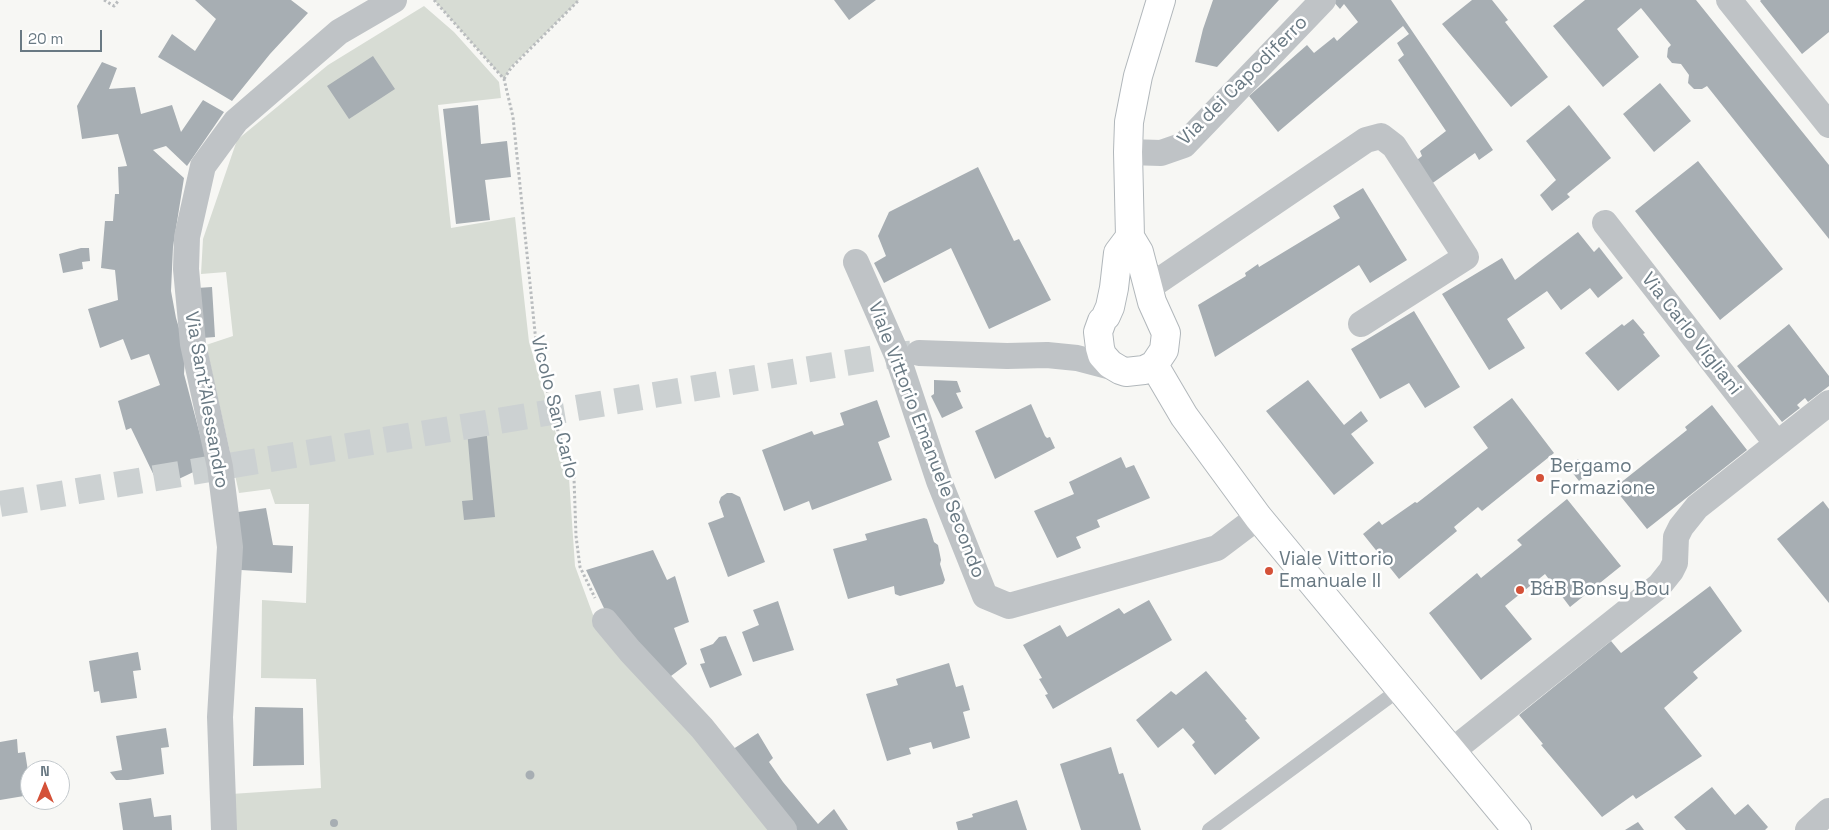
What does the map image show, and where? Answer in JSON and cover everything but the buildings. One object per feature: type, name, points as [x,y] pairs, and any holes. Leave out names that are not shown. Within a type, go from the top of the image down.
[{"type":"street","name":"Via Sant'Alessandro","points":[[224,830],[220,717],[230,547],[220,467],[193,344],[186,269],[187,237],[203,166],[236,121],[339,32],[394,0]]},
{"type":"street","points":[[918,353],[1007,356],[1047,354],[1077,358],[1126,372],[1138,372],[1154,364],[1164,350],[1167,339],[1162,321],[1148,288],[1139,252],[1130,237],[1128,152],[1129,122],[1138,76],[1161,0]]},
{"type":"street","name":"Via dei Capodiferro","points":[[1128,152],[1161,153],[1184,145],[1323,0]]},
{"type":"street","points":[[1729,0],[1829,125]]},
{"type":"street","points":[[1148,288],[1366,140],[1381,136],[1394,146],[1466,258],[1361,324]]},
{"type":"street","name":"Via Carlo Vigliani","points":[[1605,223],[1777,444]]},
{"type":"street","points":[[1114,368],[1102,355],[1098,344],[1098,332],[1110,307],[1118,253],[1130,237]]},
{"type":"street","name":"Viale Vittorio Emanuele Secondo","points":[[856,262],[897,355],[939,481],[985,596],[1009,606],[1217,548],[1258,517]]},
{"type":"street","points":[[1047,354],[1081,339],[1104,318],[1121,306],[1132,304],[1150,309],[1159,316]]},
{"type":"street","points":[[1154,364],[1184,416],[1258,517],[1517,830]]},
{"type":"street","points":[[1452,751],[1658,586],[1676,563],[1676,537],[1680,527],[1696,507],[1829,403]]},
{"type":"street","points":[[605,622],[702,728],[784,830]]},
{"type":"lane","points":[[1209,830],[1400,689]]},
{"type":"path","points":[[104,0],[114,6],[119,0]]},
{"type":"path","name":"Vicolo San Carlo","points":[[434,0],[504,79],[513,117],[536,342],[553,416],[574,478],[576,536],[580,567],[605,622]]},
{"type":"path","points":[[504,79],[511,68],[579,0]]},
{"type":"shaded area","points":[[434,0],[579,0],[511,67],[504,79]]},
{"type":"shaded area","points":[[424,6],[454,32],[499,82],[501,98],[438,105],[451,228],[515,217],[529,342],[569,478],[575,566],[596,623],[778,830],[233,830],[231,794],[321,788],[316,679],[261,678],[262,600],[306,603],[309,504],[275,504],[270,489],[239,493],[206,345],[233,336],[226,272],[201,274],[203,239],[237,140],[328,65]]},
{"type":"tunnel","points":[[0,504],[894,355],[919,353]]},
{"type":"place","name":"Bergamo Formazione","points":[[1540,478]]},
{"type":"place","name":"Viale Vittorio Emanuale II","points":[[1269,571]]},
{"type":"place","name":"B&B Bonsy Bou","points":[[1520,590]]}]
